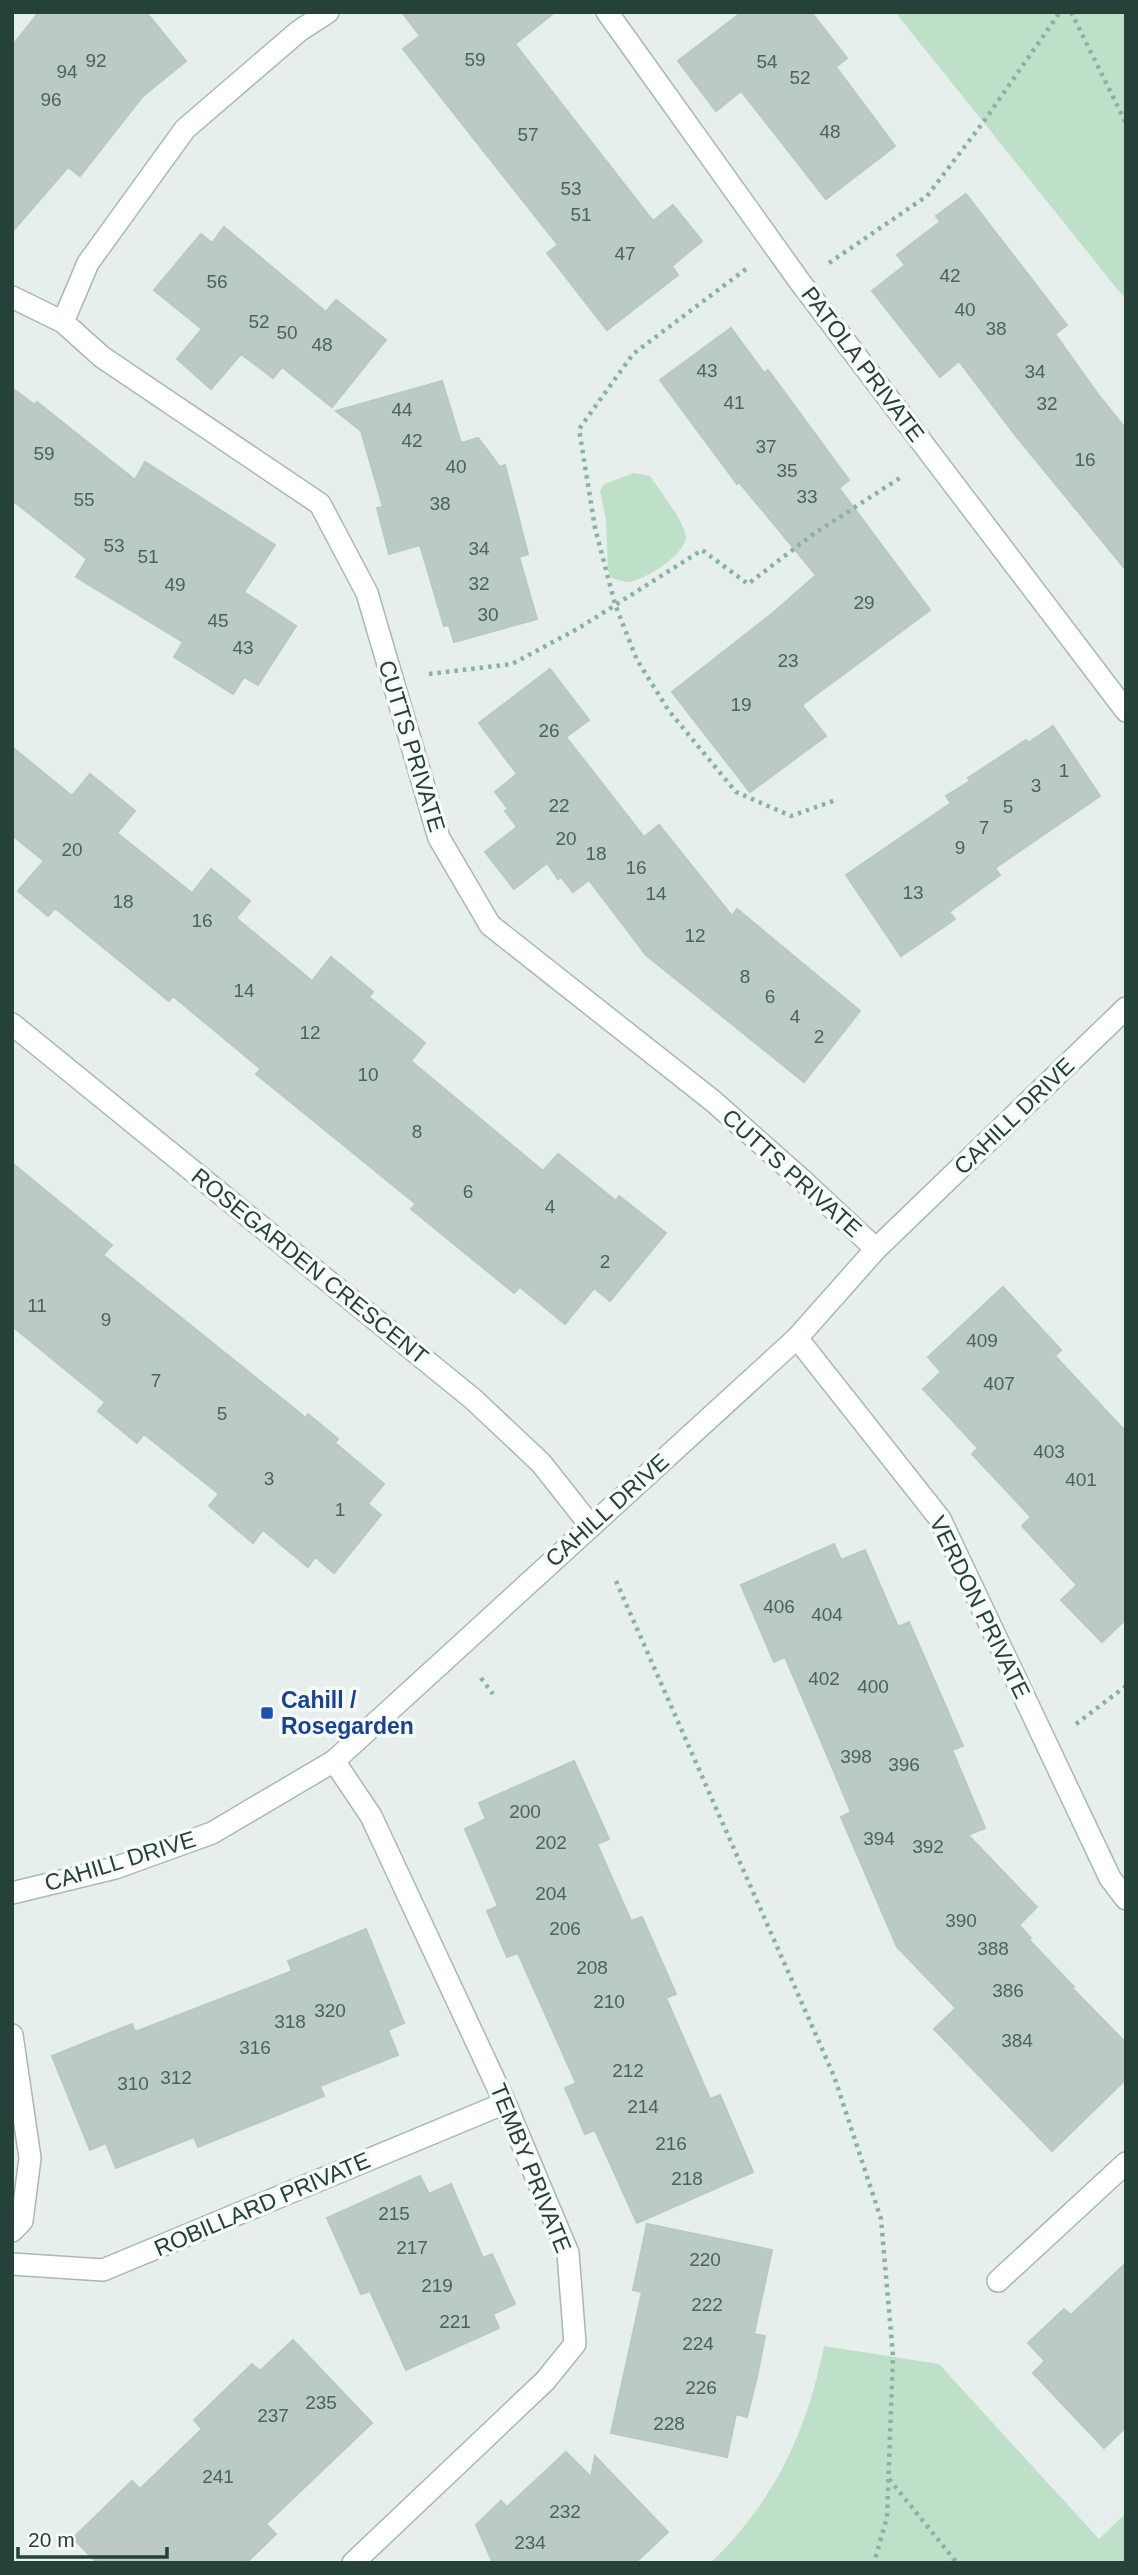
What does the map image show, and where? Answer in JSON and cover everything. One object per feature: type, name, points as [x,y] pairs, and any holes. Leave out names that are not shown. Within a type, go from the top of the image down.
[{"type":"street","points":[[12,297],[63,322],[88,262],[185,130],[299,31],[328,12]]},
{"type":"street","name":"PATOLA PRIVATE","points":[[607,12],[800,282],[1126,711]]},
{"type":"street","name":"CUTTS PRIVATE","points":[[63,322],[102,357],[320,505],[366,593],[439,838],[490,925],[713,1101],[876,1249]]},
{"type":"street","name":"CAHILL DRIVE","points":[[12,1893],[115,1868],[212,1833],[334,1761],[797,1338],[876,1249],[1126,1008]]},
{"type":"street","name":"ROSEGARDEN CRESCENT","points":[[12,1024],[472,1399],[541,1463],[590,1525]]},
{"type":"street","name":"VERDON PRIVATE","points":[[797,1338],[940,1519],[1110,1878],[1126,1899]]},
{"type":"street","name":"TEMBY PRIVATE","points":[[334,1761],[371,1816],[505,2103],[568,2253],[575,2344],[545,2381],[353,2563]]},
{"type":"street","points":[[12,2035],[30,2158],[22,2221],[12,2231]]},
{"type":"street","name":"ROBILLARD PRIVATE","points":[[12,2264],[103,2270],[505,2103]]},
{"type":"street","points":[[998,2281],[1126,2163]]},
{"type":"path","points":[[800,282],[927,197],[1060,12]]},
{"type":"path","points":[[1071,12],[1126,124]]},
{"type":"path","points":[[775,247],[633,354],[579,429],[595,528],[615,604],[637,660],[669,710],[736,792],[791,816],[836,800]]},
{"type":"path","points":[[391,679],[512,664],[579,628],[702,550],[748,584],[812,535],[934,457]]},
{"type":"path","points":[[616,1581],[834,2076],[881,2219],[893,2356],[887,2517],[874,2563]]},
{"type":"path","points":[[1047,1746],[1126,1686]]},
{"type":"path","points":[[888,2478],[957,2563]]},
{"type":"green space","points":[[895,12],[1126,12],[1126,300]]},
{"type":"green space","points":[[634,473],[650,476],[677,515],[686,537],[679,551],[663,566],[644,577],[628,582],[612,578],[608,571],[606,520],[600,491],[604,484]]},
{"type":"green space","points":[[824,2346],[939,2364],[1099,2539],[1126,2513],[1126,2563],[710,2563],[752,2516],[785,2464],[808,2407]]},
{"type":"building","points":[[39,12],[146,12],[186,61],[143,96],[80,176],[68,167],[12,232],[12,46]]},
{"type":"building","points":[[402,12],[555,12],[515,44],[653,221],[673,205],[702,241],[672,266],[678,275],[607,330],[547,253],[558,245],[403,49],[420,36]]},
{"type":"building","points":[[742,12],[811,12],[847,58],[836,67],[895,146],[826,199],[741,91],[716,111],[678,61]]},
{"type":"building","points":[[966,194],[1067,325],[1055,334],[1126,429],[1126,570],[1015,435],[959,361],[940,377],[872,291],[905,265],[897,255],[940,222],[936,216]]},
{"type":"building","points":[[224,227],[326,312],[336,300],[386,340],[332,407],[282,367],[273,378],[241,354],[211,389],[177,359],[202,329],[154,290],[201,234],[212,243]]},
{"type":"building","points":[[731,328],[764,373],[768,370],[849,480],[839,488],[930,610],[802,705],[826,736],[750,792],[672,692],[773,613],[816,575],[739,482],[737,484],[660,380]]},
{"type":"building","points":[[442,381],[461,443],[478,438],[500,467],[505,465],[528,554],[519,557],[537,619],[454,642],[449,625],[444,626],[420,545],[389,554],[377,508],[383,507],[361,431],[336,411]]},
{"type":"building","points":[[12,388],[35,405],[37,402],[135,480],[145,462],[275,545],[244,592],[296,626],[258,685],[244,677],[233,694],[174,657],[183,642],[76,577],[87,559],[12,500]]},
{"type":"building","points":[[550,669],[589,720],[566,737],[644,837],[659,825],[732,916],[737,909],[860,1011],[804,1082],[646,955],[589,880],[573,892],[561,877],[558,879],[547,863],[514,889],[485,852],[517,827],[495,792],[517,774],[479,723]]},
{"type":"building","points":[[1053,726],[1100,796],[995,868],[1000,875],[949,912],[955,919],[901,956],[846,875],[951,803],[946,796],[970,781],[968,778],[1026,740],[1028,743]]},
{"type":"building","points":[[12,747],[72,796],[90,774],[135,811],[117,833],[192,893],[211,869],[250,901],[236,918],[312,981],[331,957],[373,992],[369,997],[425,1043],[411,1061],[543,1171],[558,1154],[616,1201],[619,1196],[666,1233],[610,1301],[594,1288],[565,1324],[520,1287],[514,1293],[411,1209],[416,1204],[256,1074],[261,1069],[173,996],[169,1001],[55,908],[48,916],[18,891],[44,861],[12,835]]},
{"type":"building","points":[[12,1163],[112,1245],[103,1255],[306,1418],[308,1414],[338,1439],[335,1443],[384,1484],[368,1504],[381,1515],[334,1573],[315,1557],[308,1567],[263,1530],[253,1543],[209,1506],[219,1494],[144,1434],[137,1443],[98,1411],[105,1402],[12,1326]]},
{"type":"building","points":[[1003,1287],[1061,1350],[1055,1356],[1126,1432],[1126,1619],[1102,1642],[1061,1600],[1077,1585],[1022,1526],[1031,1517],[972,1454],[978,1448],[923,1389],[941,1372],[928,1357]]},
{"type":"building","points":[[834,1544],[841,1560],[865,1550],[898,1627],[909,1622],[963,1746],[952,1750],[985,1828],[968,1835],[1037,1907],[1019,1925],[1031,1938],[1029,1940],[1074,1987],[1072,1988],[1126,2043],[1126,2079],[1052,2151],[934,2029],[956,2008],[897,1947],[841,1817],[851,1812],[785,1657],[774,1662],[741,1585]]},
{"type":"building","points":[[574,1761],[609,1839],[597,1844],[631,1921],[642,1917],[676,1994],[666,1998],[710,2099],[720,2095],[753,2172],[637,2223],[595,2130],[585,2134],[565,2088],[576,2083],[518,1953],[507,1957],[487,1911],[498,1906],[465,1829],[486,1819],[479,1803]]},
{"type":"building","points":[[366,1929],[404,2023],[388,2030],[398,2055],[320,2086],[324,2096],[198,2147],[194,2137],[116,2168],[106,2143],[90,2150],[52,2056],[132,2024],[135,2032],[292,1971],[288,1961]]},
{"type":"building","points":[[420,2176],[429,2194],[451,2184],[483,2258],[492,2254],[515,2304],[493,2314],[499,2328],[406,2370],[370,2291],[361,2294],[327,2218]]},
{"type":"building","points":[[647,2224],[772,2250],[754,2334],[765,2336],[757,2377],[747,2417],[736,2414],[727,2457],[611,2433],[642,2292],[633,2290]]},
{"type":"building","points":[[1126,2263],[1126,2427],[1104,2448],[1033,2373],[1045,2361],[1028,2343],[1064,2309],[1071,2315]]},
{"type":"building","points":[[293,2340],[372,2423],[266,2524],[276,2534],[246,2563],[97,2563],[73,2538],[132,2481],[140,2489],[202,2429],[194,2420],[252,2364],[260,2371]]},
{"type":"building","points":[[566,2452],[591,2477],[595,2456],[668,2532],[635,2563],[493,2563],[476,2525],[501,2501],[507,2507]]},
{"type":"place","name":"Cahill / Rosegarden","points":[[267,1713]]}]
